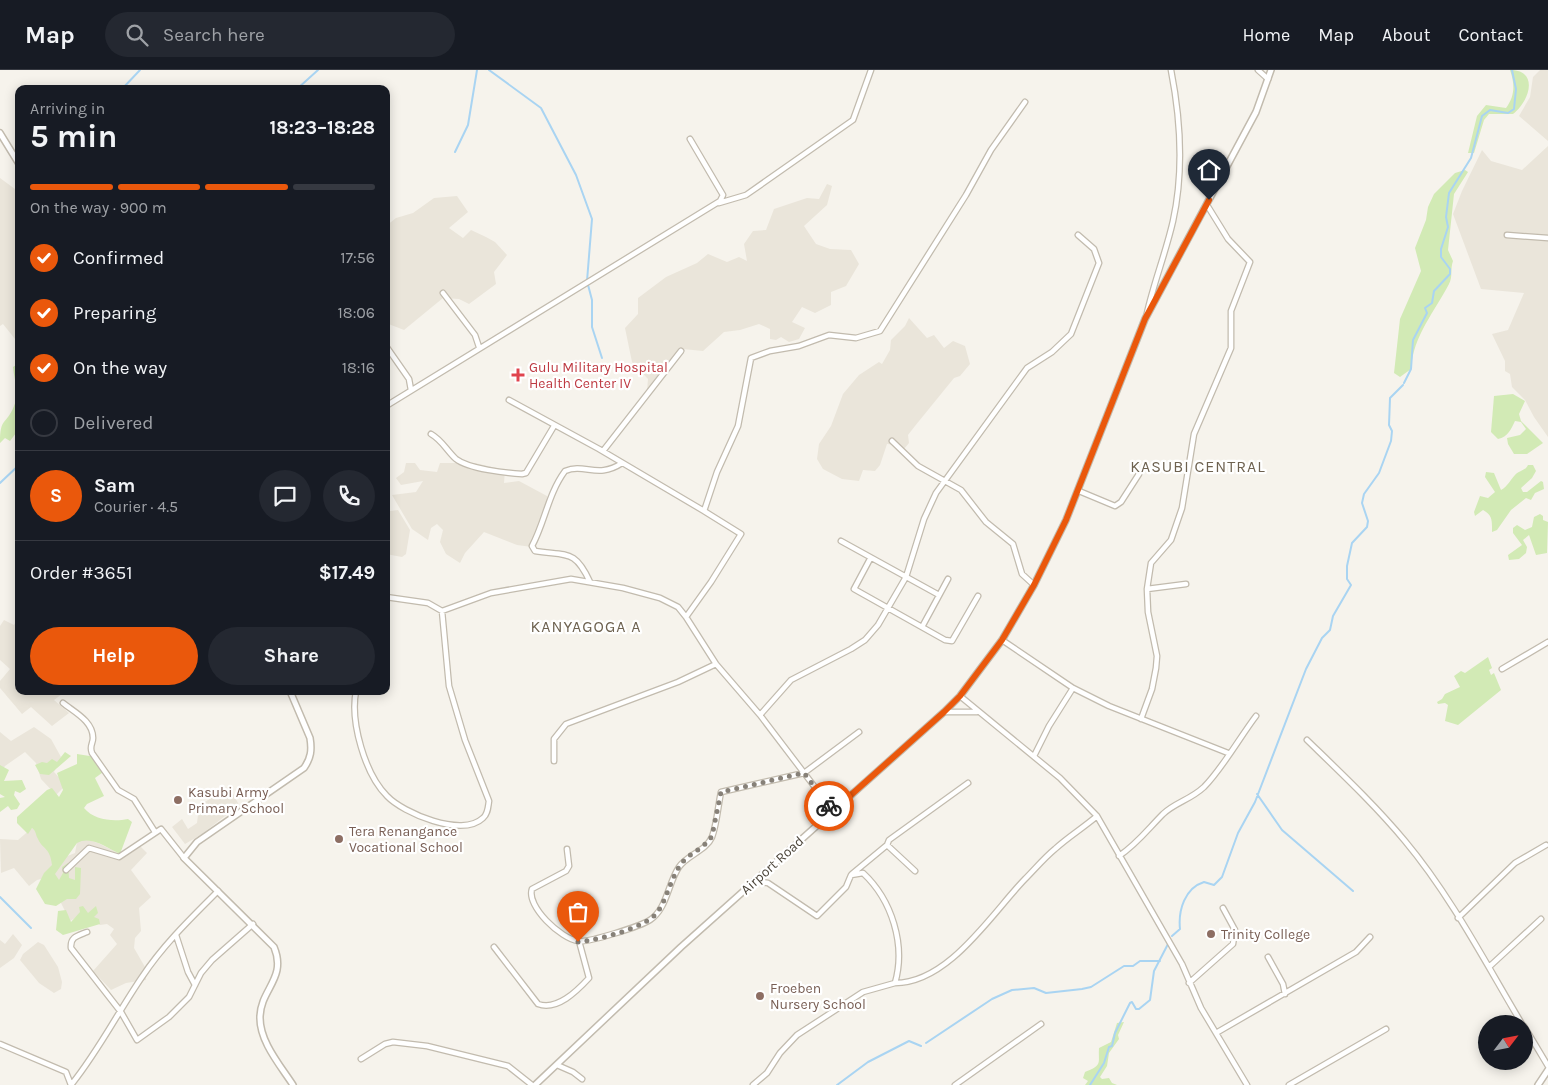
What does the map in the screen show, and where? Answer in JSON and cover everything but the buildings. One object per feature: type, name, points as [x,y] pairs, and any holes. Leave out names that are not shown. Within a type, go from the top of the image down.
[{"type":"street","points":[[390,403],[479,347],[716,204],[746,195],[852,120],[871,70]]},
{"type":"street","points":[[1145,319],[1173,222],[1180,170],[1177,106],[1171,70]]},
{"type":"street","points":[[1258,70],[1268,79]]},
{"type":"street","name":"Airport Road","points":[[534,1085],[754,881],[944,712],[960,696],[1002,640],[1034,585],[1079,491],[1145,319],[1256,112],[1272,70]]},
{"type":"street","points":[[704,511],[717,472],[738,426],[751,358],[770,351],[799,346],[830,335],[856,338],[880,331],[960,205],[991,150],[1024,102]]},
{"type":"street","points":[[0,133],[15,157]]},
{"type":"street","points":[[690,139],[724,195],[716,204]]},
{"type":"street","points":[[1141,719],[1152,689],[1157,656],[1148,612],[1147,589],[1151,563],[1171,540],[1182,508],[1194,434],[1231,348],[1231,310],[1250,262],[1228,238],[1206,205]]},
{"type":"street","points":[[760,716],[792,680],[851,649],[865,640],[878,625],[906,577],[924,519],[936,493],[1027,368],[1067,338],[1078,323],[1099,263],[1094,249],[1078,235]]},
{"type":"street","points":[[1507,235],[1548,238]]},
{"type":"street","points":[[444,293],[475,335],[479,347]]},
{"type":"street","points":[[603,451],[681,351]]},
{"type":"street","points":[[390,352],[409,379],[411,390]]},
{"type":"street","points":[[510,400],[554,426],[603,451],[741,534],[711,582],[686,617]]},
{"type":"street","points":[[431,434],[457,459],[463,462],[499,472],[522,474],[526,473],[554,426]]},
{"type":"street","points":[[892,441],[918,466],[961,490],[986,522],[1013,544],[1022,574],[1034,585]]},
{"type":"street","points":[[590,582],[582,565],[575,558],[535,551],[532,546],[541,526],[549,499],[565,471],[571,469],[606,472],[622,464]]},
{"type":"street","points":[[1079,491],[1115,506],[1121,502],[1139,474]]},
{"type":"street","points":[[841,541],[870,559],[939,595]]},
{"type":"street","points":[[870,559],[854,588],[922,627],[952,641],[978,596]]},
{"type":"street","points":[[390,598],[428,603],[442,611],[457,607],[470,599],[538,584],[571,579],[660,598],[678,607],[716,664],[760,716],[833,811]]},
{"type":"street","points":[[922,627],[948,579]]},
{"type":"street","points":[[1147,589],[1186,584]]},
{"type":"street","points":[[356,695],[357,723],[363,754],[377,786],[387,797],[400,807],[430,820],[462,825],[475,823],[483,818],[488,811],[489,800],[465,740],[448,686],[442,611]]},
{"type":"street","points":[[1002,640],[1073,688],[1141,719],[1228,753]]},
{"type":"street","points":[[1502,669],[1548,642]]},
{"type":"street","points":[[554,761],[554,739],[566,724],[678,682],[716,664]]},
{"type":"street","points":[[1034,756],[1049,726],[1073,688]]},
{"type":"street","points":[[184,858],[196,842],[261,800],[304,768],[309,761],[310,738],[292,695]]},
{"type":"street","points":[[960,696],[1034,756],[1097,816],[1182,964],[1189,983],[1247,1085]]},
{"type":"street","points":[[63,702],[89,724],[93,737],[90,746],[92,753],[118,790],[134,799],[156,832]]},
{"type":"street","points":[[944,712],[979,712]]},
{"type":"street","points":[[1119,856],[1136,845],[1166,812],[1176,805],[1190,800],[1205,786],[1256,716]]},
{"type":"street","points":[[567,849],[569,866],[566,870],[532,889],[530,895],[538,913],[568,938],[578,942],[642,924],[654,917],[683,861],[708,843],[712,836],[721,792],[804,773],[859,732]]},
{"type":"street","points":[[1307,740],[1364,795],[1406,842],[1458,918],[1517,1015]]},
{"type":"street","points":[[754,881],[768,883],[817,916],[846,887],[852,875],[894,836],[968,783]]},
{"type":"street","points":[[753,1085],[767,1073],[780,1053],[797,1035],[863,992],[895,983],[905,983],[925,976],[962,950],[988,925],[1018,886],[1054,849],[1097,816]]},
{"type":"street","points":[[66,870],[89,848],[119,857],[161,829],[184,858],[271,943],[279,957],[276,975],[260,1010],[260,1019],[264,1038],[293,1085]]},
{"type":"street","points":[[887,844],[915,871]]},
{"type":"street","points":[[1458,918],[1515,864],[1546,846]]},
{"type":"street","points":[[852,875],[863,873],[877,889],[888,909],[900,953],[900,966],[895,983]]},
{"type":"street","points":[[66,1072],[71,1085],[121,1012],[142,976],[176,935],[218,891]]},
{"type":"street","points":[[1189,983],[1233,944],[1235,930],[1222,908]]},
{"type":"street","points":[[1489,968],[1541,919]]},
{"type":"street","points":[[87,932],[73,938],[71,948],[121,1012],[137,1040],[169,1017],[189,997],[195,984],[212,960],[253,924]]},
{"type":"street","points":[[176,935],[188,972],[195,984]]},
{"type":"street","points":[[1216,1033],[1356,952],[1370,937]]},
{"type":"street","points":[[494,947],[538,1004],[549,1005],[562,1001],[589,978],[578,942]]},
{"type":"street","points":[[1268,958],[1283,984],[1285,994]]},
{"type":"street","points":[[955,1085],[1041,1024]]},
{"type":"street","points":[[1289,1085],[1386,1029]]},
{"type":"street","points":[[1533,1041],[1548,1066]]},
{"type":"street","points":[[361,1059],[384,1044],[393,1042],[427,1046],[508,1066],[534,1085]]},
{"type":"street","points":[[0,1044],[78,1076]]},
{"type":"street","points":[[557,1065],[573,1072],[582,1079]]},
{"type":"street","points":[[1538,1085],[1546,1079],[1548,1070]]},
{"type":"shaded area","points":[[1540,70],[1548,70],[1548,141],[1519,116],[1530,97],[1533,77]]},
{"type":"shaded area","points":[[1548,146],[1548,437],[1525,400],[1512,387],[1510,374],[1505,371],[1505,361],[1492,334],[1508,330],[1524,293],[1481,289],[1453,214],[1482,150],[1491,161],[1522,170]]},
{"type":"shaded area","points":[[0,178],[15,189],[15,339],[3,324],[0,326]]},
{"type":"shaded area","points":[[827,184],[832,186],[827,205],[804,226],[816,244],[830,249],[851,250],[859,264],[846,286],[831,292],[831,305],[815,313],[802,307],[792,322],[805,328],[799,339],[789,342],[781,337],[776,340],[770,339],[770,329],[759,324],[740,330],[724,332],[703,351],[683,349],[658,382],[647,391],[648,379],[632,362],[625,328],[638,314],[638,298],[666,277],[697,263],[708,254],[727,262],[739,257],[747,261],[744,244],[753,231],[766,230],[774,209],[807,198],[819,199]]},
{"type":"shaded area","points":[[457,196],[468,212],[449,228],[463,238],[471,230],[495,242],[507,255],[494,272],[496,284],[469,304],[459,299],[443,298],[404,330],[390,325],[390,223],[396,218],[413,213],[434,198]]},
{"type":"shaded area","points":[[909,318],[927,338],[934,335],[944,348],[953,341],[965,346],[970,364],[960,376],[954,378],[908,435],[909,443],[904,449],[898,445],[887,444],[880,465],[875,471],[863,470],[859,481],[842,479],[823,469],[817,459],[819,444],[831,426],[843,394],[859,375],[879,362],[882,364],[890,350],[891,340],[905,326]]},
{"type":"shaded area","points":[[406,463],[415,463],[420,470],[437,472],[440,463],[475,463],[505,470],[504,483],[519,481],[547,496],[549,511],[539,539],[532,547],[517,545],[484,532],[465,553],[460,563],[446,554],[440,542],[443,530],[437,524],[431,528],[428,540],[412,529],[392,495],[416,492],[423,481],[401,485],[396,478],[404,472]]},
{"type":"shaded area","points":[[398,510],[410,530],[406,554],[402,557],[390,555],[390,511]]},
{"type":"shaded area","points":[[4,620],[14,625],[15,623],[15,695],[61,695],[54,700],[69,713],[52,726],[31,707],[22,714],[0,688],[0,681],[10,669],[0,660],[0,626]]},
{"type":"shaded area","points":[[34,727],[51,739],[61,757],[54,772],[66,785],[56,795],[41,779],[36,763],[25,752],[5,766],[0,773],[0,732],[11,741]]},
{"type":"shaded area","points":[[229,786],[239,805],[202,834],[185,844],[172,827],[182,819],[188,829],[197,823],[199,806]]},
{"type":"shaded area","points":[[32,828],[60,859],[75,853],[78,837],[98,843],[120,854],[137,843],[147,853],[131,870],[151,897],[139,908],[141,931],[135,938],[134,948],[145,967],[146,980],[126,983],[111,990],[93,971],[117,944],[110,935],[114,929],[107,924],[100,925],[84,913],[70,921],[48,877],[37,880],[29,886],[14,868],[1,873],[0,839],[18,840]]},
{"type":"shaded area","points":[[13,934],[22,945],[14,958],[0,968],[0,940],[5,944]]},
{"type":"shaded area","points":[[38,942],[44,945],[58,967],[62,982],[61,989],[54,993],[39,983],[20,960],[23,954]]},
{"type":"green space","points":[[1510,70],[1519,71],[1525,75],[1528,81],[1529,88],[1524,102],[1513,114],[1489,114],[1484,120],[1474,153],[1468,153],[1477,116],[1486,105],[1506,108],[1509,103],[1513,90]]},
{"type":"green space","points":[[1465,170],[1468,172],[1454,194],[1448,250],[1453,261],[1450,281],[1420,335],[1411,369],[1400,377],[1394,373],[1400,319],[1421,271],[1415,248],[1434,194],[1455,173]]},
{"type":"green space","points":[[1513,394],[1525,401],[1519,414],[1521,421],[1543,443],[1527,454],[1514,454],[1508,444],[1507,438],[1520,435],[1526,429],[1521,422],[1515,421],[1509,432],[1498,439],[1491,432],[1494,396]]},
{"type":"green space","points":[[15,403],[15,434],[10,441],[5,438],[0,443],[2,425]]},
{"type":"green space","points":[[1528,465],[1533,465],[1536,471],[1532,478],[1521,488],[1523,492],[1527,492],[1541,481],[1543,482],[1544,489],[1535,493],[1531,500],[1526,498],[1511,510],[1497,530],[1492,532],[1492,522],[1489,514],[1483,510],[1475,516],[1474,512],[1480,496],[1488,498],[1495,492],[1485,477],[1486,472],[1494,473],[1501,490]]},
{"type":"green space","points":[[1540,514],[1543,516],[1543,520],[1548,522],[1547,553],[1536,555],[1529,535],[1523,540],[1527,547],[1526,553],[1519,559],[1509,560],[1508,555],[1522,545],[1513,533],[1513,528],[1517,525],[1525,530],[1532,527],[1534,517]]},
{"type":"green space","points":[[1488,657],[1492,668],[1489,670],[1491,675],[1494,673],[1501,690],[1458,725],[1445,721],[1448,705],[1445,703],[1438,704],[1437,702],[1445,694],[1460,687],[1454,676],[1461,671],[1465,673]]},
{"type":"green space","points":[[65,752],[71,756],[49,775],[40,774],[35,765],[42,762],[47,763],[52,759],[57,762]]},
{"type":"green space","points":[[77,754],[96,757],[106,770],[95,778],[104,796],[87,804],[84,808],[98,818],[110,820],[128,819],[132,822],[120,854],[93,841],[88,840],[77,843],[55,874],[59,880],[63,873],[62,867],[68,863],[69,878],[75,880],[75,867],[81,868],[80,894],[76,899],[67,899],[56,906],[45,904],[36,889],[44,873],[52,865],[50,855],[40,843],[34,829],[32,828],[28,834],[17,823],[17,817],[47,790],[52,788],[59,797],[63,790],[57,773],[77,764]]},
{"type":"green space","points":[[0,765],[9,770],[4,781],[22,780],[26,789],[20,793],[15,791],[14,795],[20,804],[17,809],[11,810],[8,806],[0,812],[0,798],[5,797],[0,794]]},
{"type":"green space","points":[[83,906],[88,913],[96,906],[98,913],[94,917],[99,919],[100,924],[63,935],[56,930],[58,911],[66,910],[71,922],[80,912],[79,907]]},
{"type":"green space","points":[[1124,1022],[1118,1035],[1119,1039],[1109,1053],[1107,1066],[1100,1077],[1102,1079],[1109,1078],[1112,1083],[1117,1085],[1085,1085],[1088,1081],[1083,1078],[1085,1072],[1095,1068],[1099,1061],[1099,1048],[1111,1042],[1117,1023]]},
{"type":"waterway","points":[[126,85],[140,70]]},
{"type":"waterway","points":[[301,85],[318,70]]},
{"type":"waterway","points":[[455,152],[468,125],[477,70]]},
{"type":"waterway","points":[[489,70],[541,108],[576,175],[592,219],[587,281],[592,300],[592,327],[602,358]]},
{"type":"waterway","points":[[1404,383],[1411,369],[1413,340],[1427,313],[1425,308],[1432,303],[1434,291],[1450,274],[1450,269],[1441,257],[1441,249],[1448,227],[1446,217],[1449,193],[1471,158],[1482,116],[1490,110],[1508,113],[1514,109],[1516,89],[1512,70]]},
{"type":"waterway","points":[[1172,936],[1180,929],[1182,907],[1192,889],[1204,882],[1214,885],[1222,877],[1238,833],[1255,802],[1306,669],[1322,638],[1330,630],[1333,616],[1351,585],[1347,579],[1347,566],[1352,543],[1367,527],[1368,521],[1362,503],[1364,494],[1379,473],[1391,441],[1392,431],[1389,425],[1390,398],[1403,385]]},
{"type":"waterway","points":[[0,483],[15,469]]},
{"type":"waterway","points":[[1257,794],[1282,830],[1353,891]]},
{"type":"waterway","points":[[0,897],[31,928]]},
{"type":"waterway","points":[[1090,1085],[1104,1063],[1109,1047],[1112,1046],[1115,1033],[1130,1003],[1132,1002],[1136,1009],[1139,1009],[1150,1000],[1154,971],[1168,944]]},
{"type":"waterway","points":[[926,1043],[992,999],[1012,990],[1034,988],[1046,993],[1082,989],[1091,987],[1124,966],[1133,966],[1140,961],[1160,961]]},
{"type":"waterway","points":[[837,1085],[868,1062],[909,1041],[921,1046]]},
{"type":"way so far","points":[[578,942],[642,924],[654,917],[683,861],[704,847],[712,836],[721,792],[789,778],[804,773],[829,806]]},
{"type":"place","name":"Gulu Military Hospital Health Center IV","points":[[518,375]]},
{"type":"place","name":"Kasubi Army Primary School","points":[[178,800]]},
{"type":"place","name":"Tera Renangance Vocational School","points":[[339,839]]},
{"type":"place","name":"Trinity College","points":[[1211,934]]},
{"type":"place","name":"Froeben Nursery School","points":[[760,996]]},
{"type":"district","name":"KASUBI CENTRAL","points":[[1198,466]]},
{"type":"district","name":"KANYAGOGA A","points":[[586,626]]},
{"type":"route","points":[[829,806],[833,811],[944,712],[960,696],[1002,640],[1034,585],[1079,491],[1145,319],[1209,200]]}]
